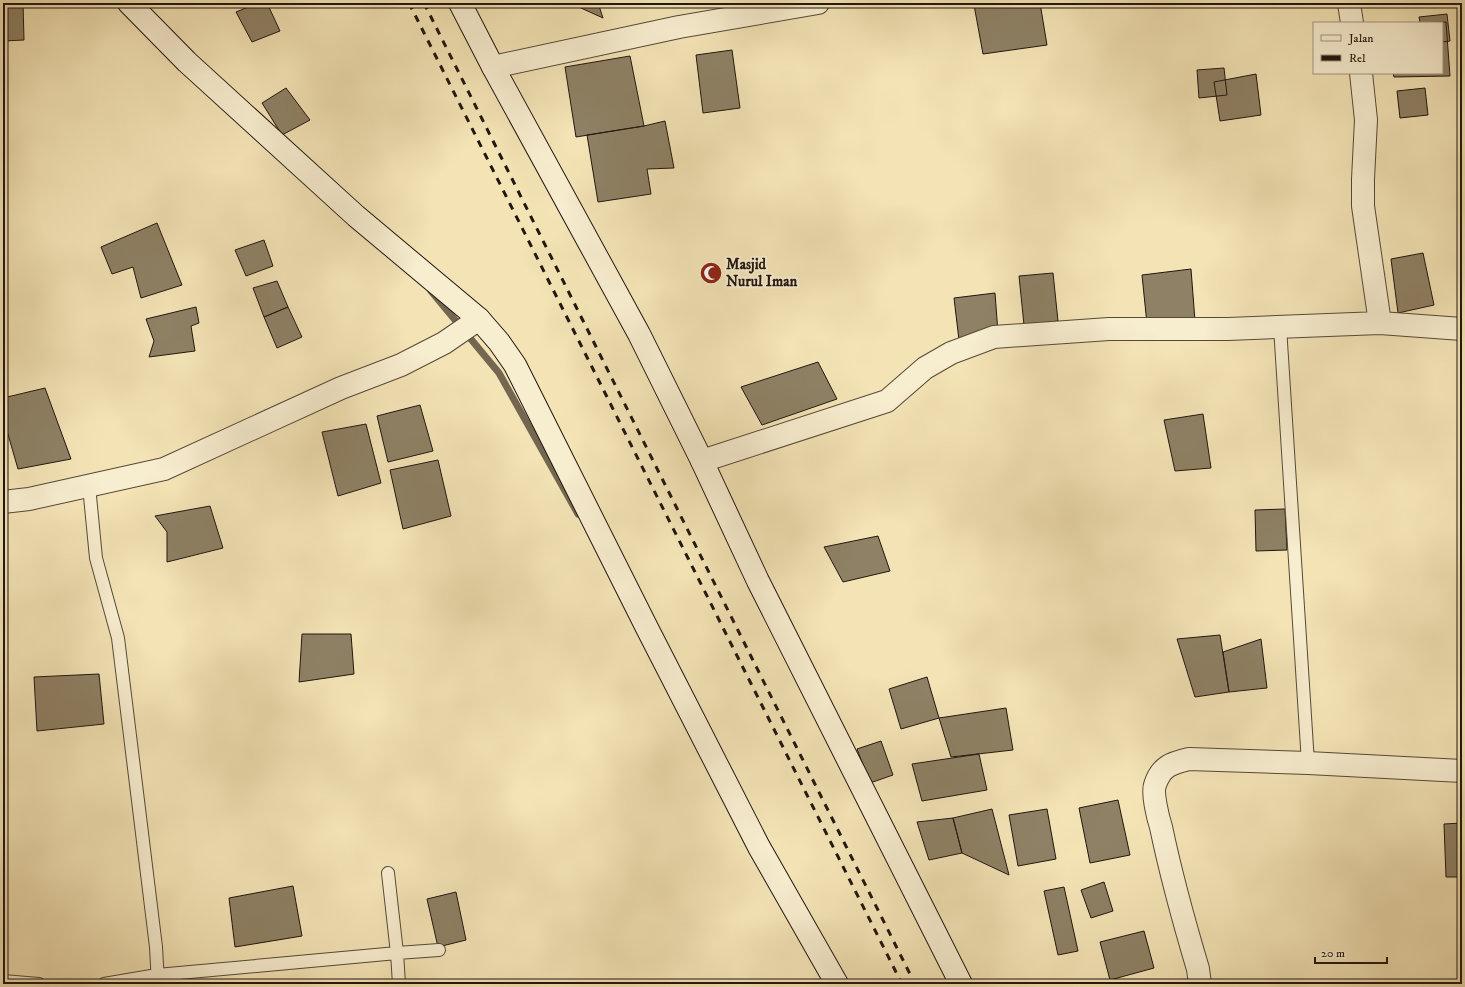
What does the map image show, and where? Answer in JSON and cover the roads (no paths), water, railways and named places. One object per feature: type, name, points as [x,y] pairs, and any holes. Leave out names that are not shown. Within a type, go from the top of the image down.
[{"type":"street","points":[[129,3],[187,62],[350,211],[499,342],[515,366],[759,846],[837,984]]},
{"type":"street","points":[[460,3],[493,67],[639,334],[702,461],[762,588],[961,984]]},
{"type":"street","points":[[493,67],[679,27],[751,9],[818,3]]},
{"type":"street","points":[[1349,3],[1352,22]]},
{"type":"street","points":[[1361,74],[1366,120],[1363,206],[1380,323]]},
{"type":"street","points":[[3,502],[29,499],[164,470],[341,388],[401,365],[444,343],[476,321]]},
{"type":"street","points":[[702,461],[887,401],[925,368],[951,353],[994,337],[1109,329],[1228,329],[1380,323],[1462,329]]},
{"type":"street","points":[[1200,984],[1198,969],[1171,877],[1157,809],[1154,786],[1161,771],[1171,764],[1189,760],[1308,763],[1462,771]]},
{"type":"lane","points":[[1280,327],[1308,763]]},
{"type":"lane","points":[[89,486],[96,558],[118,638],[156,947],[158,980]]},
{"type":"lane","points":[[388,873],[397,953],[398,984]]},
{"type":"lane","points":[[104,984],[158,980],[397,953],[439,950]]},
{"type":"lane","points":[[3,981],[39,984]]},
{"type":"waterway","points":[[431,291],[499,373],[578,514]]},
{"type":"railway","points":[[409,3],[902,984]]},
{"type":"railway","points":[[424,3],[915,984]]},
{"type":"place","name":"Masjid Nurul Iman","points":[[711,273]]}]
